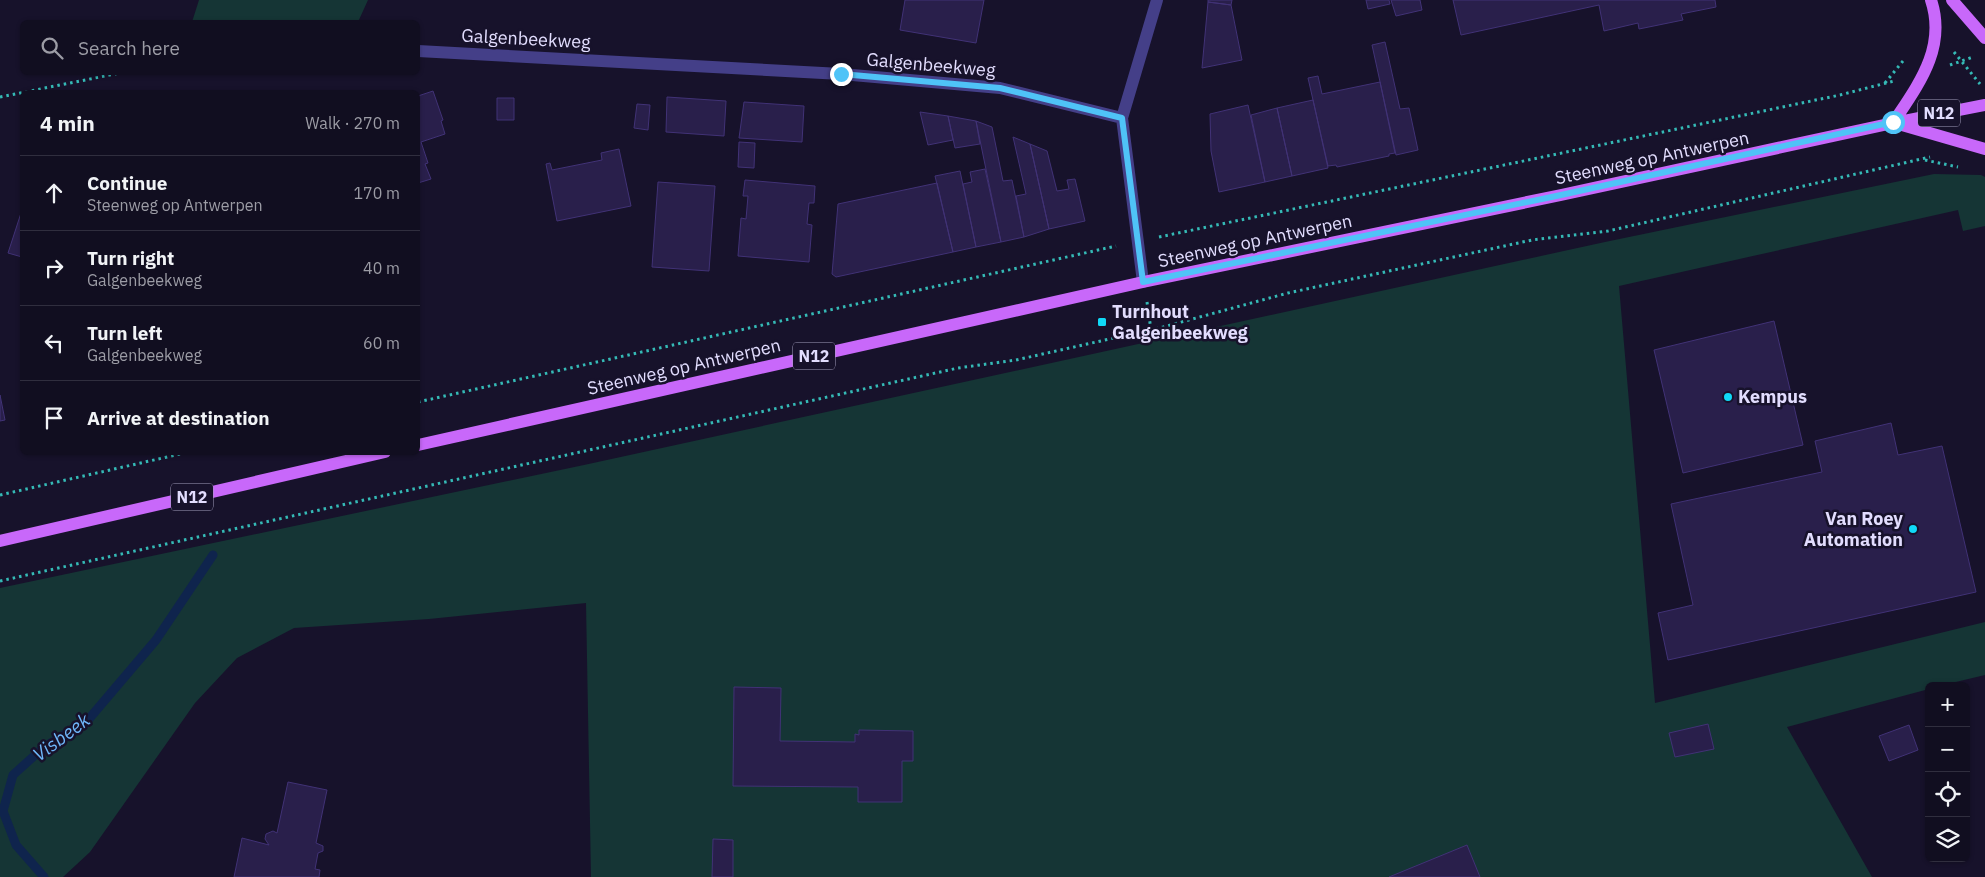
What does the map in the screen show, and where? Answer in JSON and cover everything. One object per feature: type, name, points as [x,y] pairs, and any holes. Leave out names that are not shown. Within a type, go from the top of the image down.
[{"type":"main road","points":[[1931,0],[1935,42],[1932,55],[1925,73],[1893,122],[1985,149]]},
{"type":"main road","points":[[1952,0],[1985,38]]},
{"type":"main road","name":"Steenweg op Antwerpen","points":[[420,445],[1143,282],[1551,198],[1893,122],[1985,106]]},
{"type":"main road","name":"N12","points":[[0,541],[372,455]]},
{"type":"street","points":[[1143,282],[1122,118],[1157,0]]},
{"type":"street","name":"Galgenbeekweg","points":[[420,51],[841,74],[1000,88],[1122,118]]},
{"type":"path","points":[[1949,46],[1985,90]]},
{"type":"path","points":[[420,402],[1137,242],[1840,95],[1925,73],[1977,55]]},
{"type":"path","points":[[35,90],[110,75]]},
{"type":"path","points":[[0,97],[20,93]]},
{"type":"path","points":[[0,580],[949,370],[1016,360],[1164,328],[1288,293],[1532,240],[1608,231],[1932,157]]},
{"type":"path","points":[[1922,159],[1967,168]]},
{"type":"path","points":[[0,494],[176,455]]},
{"type":"green space","points":[[199,0],[368,0],[359,20],[193,20]]},
{"type":"green space","points":[[1934,174],[1981,175],[1985,177],[1985,226],[1963,231],[1958,210],[1619,286],[1655,703],[1985,622],[1985,675],[1956,682],[1925,682],[1925,690],[1787,727],[1872,877],[591,877],[586,603],[429,619],[294,628],[237,658],[195,703],[90,852],[63,877],[0,877],[0,588],[584,465],[1605,242]]},
{"type":"building","points":[[905,0],[984,0],[976,43],[900,30]]},
{"type":"building","points":[[1208,0],[1232,0],[1231,5],[1208,2]]},
{"type":"building","points":[[1366,0],[1389,0],[1390,4],[1368,9]]},
{"type":"building","points":[[1391,0],[1420,0],[1422,10],[1396,16]]},
{"type":"building","points":[[1453,0],[1715,0],[1716,7],[1681,14],[1683,20],[1639,29],[1638,23],[1604,31],[1599,5],[1461,35]]},
{"type":"building","points":[[1208,2],[1231,5],[1242,60],[1202,68]]},
{"type":"building","points":[[1385,42],[1400,109],[1409,108],[1418,150],[1396,155],[1372,45]]},
{"type":"building","points":[[1318,76],[1322,94],[1380,82],[1395,153],[1389,154],[1389,156],[1337,167],[1336,165],[1328,166],[1308,78]]},
{"type":"building","points":[[433,91],[443,120],[441,121],[445,134],[421,142],[428,163],[425,164],[431,179],[420,182],[420,95]]},
{"type":"building","points":[[667,97],[726,101],[724,136],[666,132]]},
{"type":"building","points":[[497,98],[514,98],[514,120],[497,120]]},
{"type":"building","points":[[1313,100],[1328,168],[1292,176],[1277,108]]},
{"type":"building","points":[[744,102],[804,106],[802,142],[739,138]]},
{"type":"building","points":[[637,104],[650,105],[648,130],[634,128]]},
{"type":"building","points":[[1248,105],[1265,182],[1219,192],[1211,151],[1210,114]]},
{"type":"building","points":[[1277,108],[1292,176],[1265,182],[1251,115]]},
{"type":"building","points":[[920,112],[948,116],[953,140],[928,145]]},
{"type":"building","points":[[948,116],[976,121],[980,144],[955,148]]},
{"type":"building","points":[[976,121],[992,127],[1003,181],[1012,180],[1024,237],[1001,242]]},
{"type":"building","points":[[1013,137],[1030,144],[1049,229],[1024,237],[1016,196],[1026,194]]},
{"type":"building","points":[[739,142],[755,143],[754,168],[738,167]]},
{"type":"building","points":[[1030,144],[1047,151],[1057,191],[1069,189],[1067,180],[1075,179],[1085,221],[1049,229]]},
{"type":"building","points":[[619,149],[631,206],[557,221],[546,164],[550,163],[552,170],[602,160],[601,153]]},
{"type":"building","points":[[985,169],[1001,242],[976,247],[963,184],[972,182],[970,172]]},
{"type":"building","points":[[960,171],[976,247],[953,252],[935,176]]},
{"type":"building","points":[[745,180],[815,186],[814,203],[809,203],[807,224],[812,225],[809,262],[738,256],[741,218],[746,219],[748,196],[743,196]]},
{"type":"building","points":[[658,182],[715,186],[709,271],[652,267]]},
{"type":"building","points":[[937,183],[953,252],[836,277],[832,274],[838,204]]},
{"type":"building","points":[[20,216],[20,256],[8,253]]},
{"type":"building","name":"Kempus","points":[[1774,321],[1803,445],[1683,473],[1654,350]]},
{"type":"building","points":[[0,395],[5,420],[0,421]]},
{"type":"building","points":[[1891,423],[1898,455],[1942,446],[1976,592],[1668,660],[1658,613],[1693,605],[1671,504],[1822,472],[1815,441]]},
{"type":"building","points":[[734,687],[781,688],[780,741],[855,742],[855,734],[859,735],[859,730],[913,731],[913,761],[902,761],[902,802],[858,802],[858,787],[733,786]]},
{"type":"building","points":[[1708,724],[1714,749],[1675,757],[1669,733]]},
{"type":"building","points":[[1909,725],[1918,750],[1889,761],[1879,736]]},
{"type":"building","points":[[288,782],[327,790],[316,843],[323,846],[323,851],[318,853],[315,869],[320,870],[319,877],[234,877],[242,838],[269,845],[265,839],[266,834],[273,831],[277,833]]},
{"type":"building","points":[[713,839],[733,840],[733,877],[712,877]]},
{"type":"building","points":[[1467,845],[1480,877],[1389,877]]},
{"type":"waterway","name":"Visbeek","points":[[44,877],[16,845],[3,811],[13,775],[44,747],[88,720],[156,640],[213,555]]},
{"type":"place","name":"Turnhout Galgenbeekweg","points":[[1102,322]]},
{"type":"place","name":"Kempus","points":[[1728,397]]},
{"type":"place","name":"Van Roey Automation","points":[[1913,529]]},
{"type":"route","points":[[841,74],[1000,88],[1122,118],[1143,282],[1561,195],[1893,122]]}]
